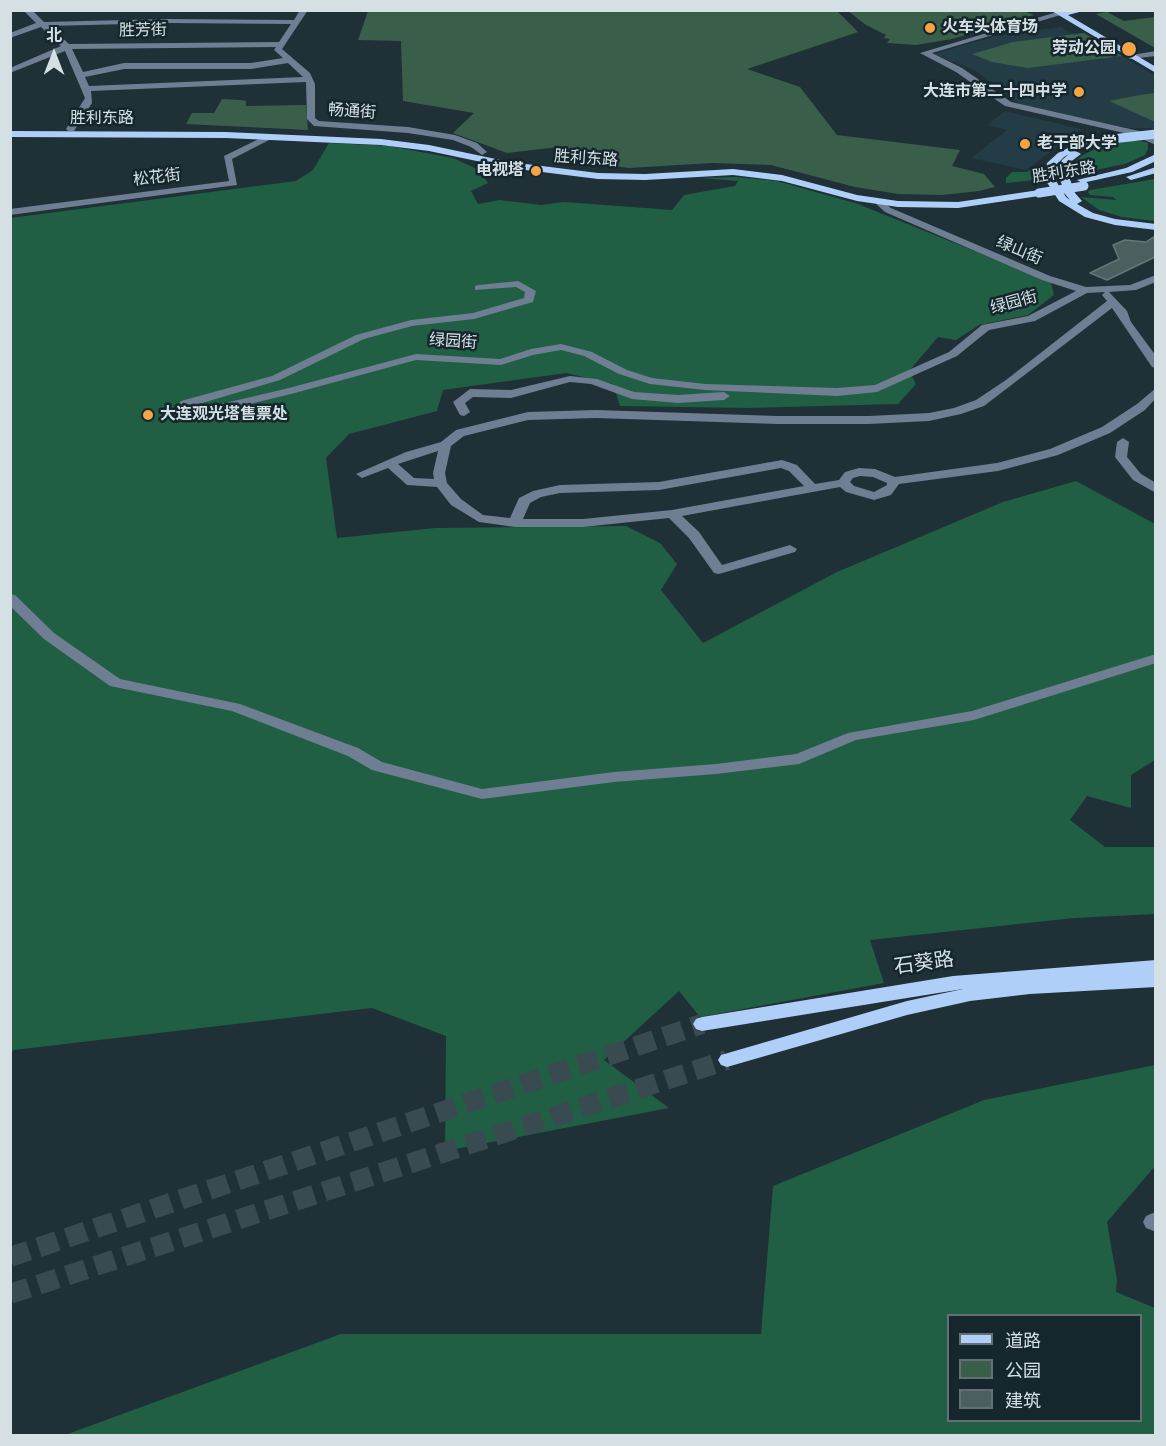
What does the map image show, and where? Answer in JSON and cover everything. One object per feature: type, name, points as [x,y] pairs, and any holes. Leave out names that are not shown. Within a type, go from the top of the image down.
[{"type":"main road","points":[[1057,12],[1083,10]]},
{"type":"main road","points":[[1072,11],[1155,61]]},
{"type":"main road","points":[[1057,12],[1155,71]]},
{"type":"main road","points":[[10,128],[224,129],[358,135],[421,141],[579,170],[647,171],[699,167],[762,169],[862,193],[920,200],[966,198],[1038,190]]},
{"type":"main road","name":"胜利东路","points":[[10,134],[270,136],[381,142],[429,148],[510,165],[598,176],[645,177],[733,172],[782,178],[879,202],[958,205],[1038,190],[1126,178],[1155,170]]},
{"type":"main road","points":[[1155,139],[1085,143],[1061,155],[1052,163],[1051,181],[1062,199],[1089,215],[1115,222],[1155,225]]},
{"type":"main road","name":"胜利东路","points":[[1083,183],[1129,170],[1155,157]]},
{"type":"main road","points":[[1126,178],[1155,177]]},
{"type":"main road","name":"石葵路","points":[[702,1024],[952,983],[1155,966]]},
{"type":"main road","points":[[728,1060],[907,1008],[970,994],[1030,987],[1155,980]]},
{"type":"street","points":[[27,10],[67,47],[86,89],[88,103],[71,129]]},
{"type":"street","points":[[162,33],[172,10]]},
{"type":"street","points":[[86,89],[308,79],[306,73],[278,50],[304,10]]},
{"type":"street","points":[[1057,12],[924,53],[959,70],[1008,104],[1155,139]]},
{"type":"street","points":[[10,36],[40,24],[162,33],[296,22]]},
{"type":"street","name":"胜芳街","points":[[10,71],[67,47],[162,33],[281,44]]},
{"type":"street","points":[[1130,56],[1155,53]]},
{"type":"street","points":[[80,75],[116,66],[251,66],[288,60]]},
{"type":"street","name":"畅通街","points":[[308,79],[311,84],[311,119],[317,124],[408,130],[455,138],[474,146],[482,153]]},
{"type":"street","name":"松花街","points":[[10,212],[234,183],[228,158],[270,136]]},
{"type":"street","name":"绿山街","points":[[879,202],[888,210],[1046,278],[1085,290],[1132,288],[1155,279]]},
{"type":"street","name":"绿园街","points":[[479,288],[518,284],[531,291],[529,300],[474,316],[411,323],[360,337],[276,378],[185,404],[192,414],[287,392],[416,357],[501,362],[531,352],[561,347],[588,354],[623,372],[650,381],[705,387],[837,392],[877,388],[953,354],[986,327],[1031,319],[1085,290]]},
{"type":"street","points":[[1100,289],[1113,302],[1155,365]]},
{"type":"street","points":[[362,474],[445,445],[460,433],[528,416],[596,414],[778,420],[869,420],[929,417],[957,411],[980,403],[1113,302]]},
{"type":"street","points":[[464,412],[459,402],[470,393],[511,394],[570,379],[593,381],[632,394],[678,399],[735,396],[749,388]]},
{"type":"street","points":[[445,445],[439,473],[441,483],[456,502],[479,518],[515,523],[583,523],[672,514],[814,490],[843,483],[849,476],[859,472],[875,473],[893,481],[998,467],[1054,452],[1106,430],[1141,407],[1155,391]]},
{"type":"street","points":[[1123,442],[1121,457],[1137,477],[1155,489]]},
{"type":"street","points":[[391,464],[411,482],[441,483]]},
{"type":"street","points":[[515,523],[524,501],[537,494],[560,489],[659,486],[782,464],[793,468],[814,490]]},
{"type":"street","points":[[843,483],[850,489],[874,496],[887,492],[893,486],[893,481]]},
{"type":"street","points":[[672,514],[694,535],[718,570],[790,549]]},
{"type":"street","points":[[10,598],[49,636],[115,683],[235,707],[352,752],[377,766],[482,794],[615,777],[716,769],[799,759],[853,736],[975,715],[1155,658]]},
{"type":"shaded area","name":"大连市第二十四中学","points":[[1061,27],[1071,33],[1084,33],[1155,76],[1155,128],[1129,128],[1024,107],[976,71],[934,54],[999,35]]},
{"type":"shaded area","name":"老干部大学","points":[[1005,111],[1081,129],[1026,170],[971,158],[1007,130],[987,125]]},
{"type":"green space","name":"火车头体育场","points":[[1021,10],[1034,15],[952,39],[916,45],[887,43],[890,39],[884,38],[886,35],[866,25],[848,11]]},
{"type":"green space","points":[[368,11],[837,11],[858,32],[747,69],[800,87],[837,135],[960,150],[952,166],[984,174],[995,187],[942,195],[898,194],[855,187],[771,165],[712,163],[629,168],[598,164],[558,147],[507,153],[453,133],[474,113],[403,101],[401,41],[358,40]]},
{"type":"green space","points":[[1107,12],[1124,21],[1155,17],[1155,48],[1096,14]]},
{"type":"green space","points":[[1084,33],[1122,56],[1028,68],[992,62],[972,54],[1013,42]]},
{"type":"green space","points":[[1155,93],[1155,122],[1109,101],[1140,95]]},
{"type":"green space","points":[[222,99],[246,101],[246,106],[306,105],[308,130],[186,124],[192,113],[214,113]]},
{"type":"green space","points":[[1118,141],[1141,141],[1148,143],[1148,149],[1145,155],[1125,164],[1071,175],[1074,164],[1081,156]]},
{"type":"green space","points":[[329,143],[389,146],[453,158],[479,170],[488,183],[471,191],[478,204],[499,200],[541,205],[564,202],[672,210],[684,195],[735,186],[738,181],[700,178],[736,177],[777,181],[858,204],[1051,282],[1054,295],[1028,315],[979,325],[956,340],[938,337],[909,371],[916,384],[898,404],[748,408],[620,406],[613,384],[566,373],[443,390],[437,411],[349,434],[326,458],[337,538],[435,528],[626,526],[660,543],[677,564],[661,590],[703,643],[837,572],[1003,502],[1076,481],[1155,524],[1155,760],[1131,775],[1131,808],[1087,796],[1070,820],[1105,847],[1155,847],[1155,914],[1074,918],[870,940],[884,983],[700,1017],[679,991],[604,1060],[669,1108],[445,1151],[446,1036],[372,1008],[14,1050],[11,1053],[10,218],[296,181],[313,170]]},
{"type":"green space","points":[[1033,167],[1042,167],[1041,172],[1045,179],[1006,183],[1006,178],[1012,172],[1027,172]]},
{"type":"green space","points":[[1155,179],[1155,221],[1122,217],[1099,210],[1081,197],[1116,200],[1113,197],[1090,195],[1088,192]]},
{"type":"green space","points":[[1155,1065],[1155,1166],[1107,1222],[1117,1280],[1116,1292],[1155,1308],[1155,1435],[65,1435],[341,1334],[761,1334],[773,1186],[984,1100]]},
{"type":"building","points":[[1155,236],[1155,257],[1107,280],[1090,273],[1119,259],[1113,245],[1125,240],[1146,242]]},
{"type":"tunnel","points":[[10,1257],[702,1024]]},
{"type":"tunnel","points":[[10,1294],[727,1060]]},
{"type":"place","name":"火车头体育场","points":[[930,28]]},
{"type":"place","name":"劳动公园","points":[[1129,49]]},
{"type":"place","name":"大连市第二十四中学","points":[[1079,92]]},
{"type":"place","name":"老干部大学","points":[[1025,144]]},
{"type":"place","name":"电视塔","points":[[536,171]]},
{"type":"place","name":"大连观光塔售票处","points":[[148,415]]}]
